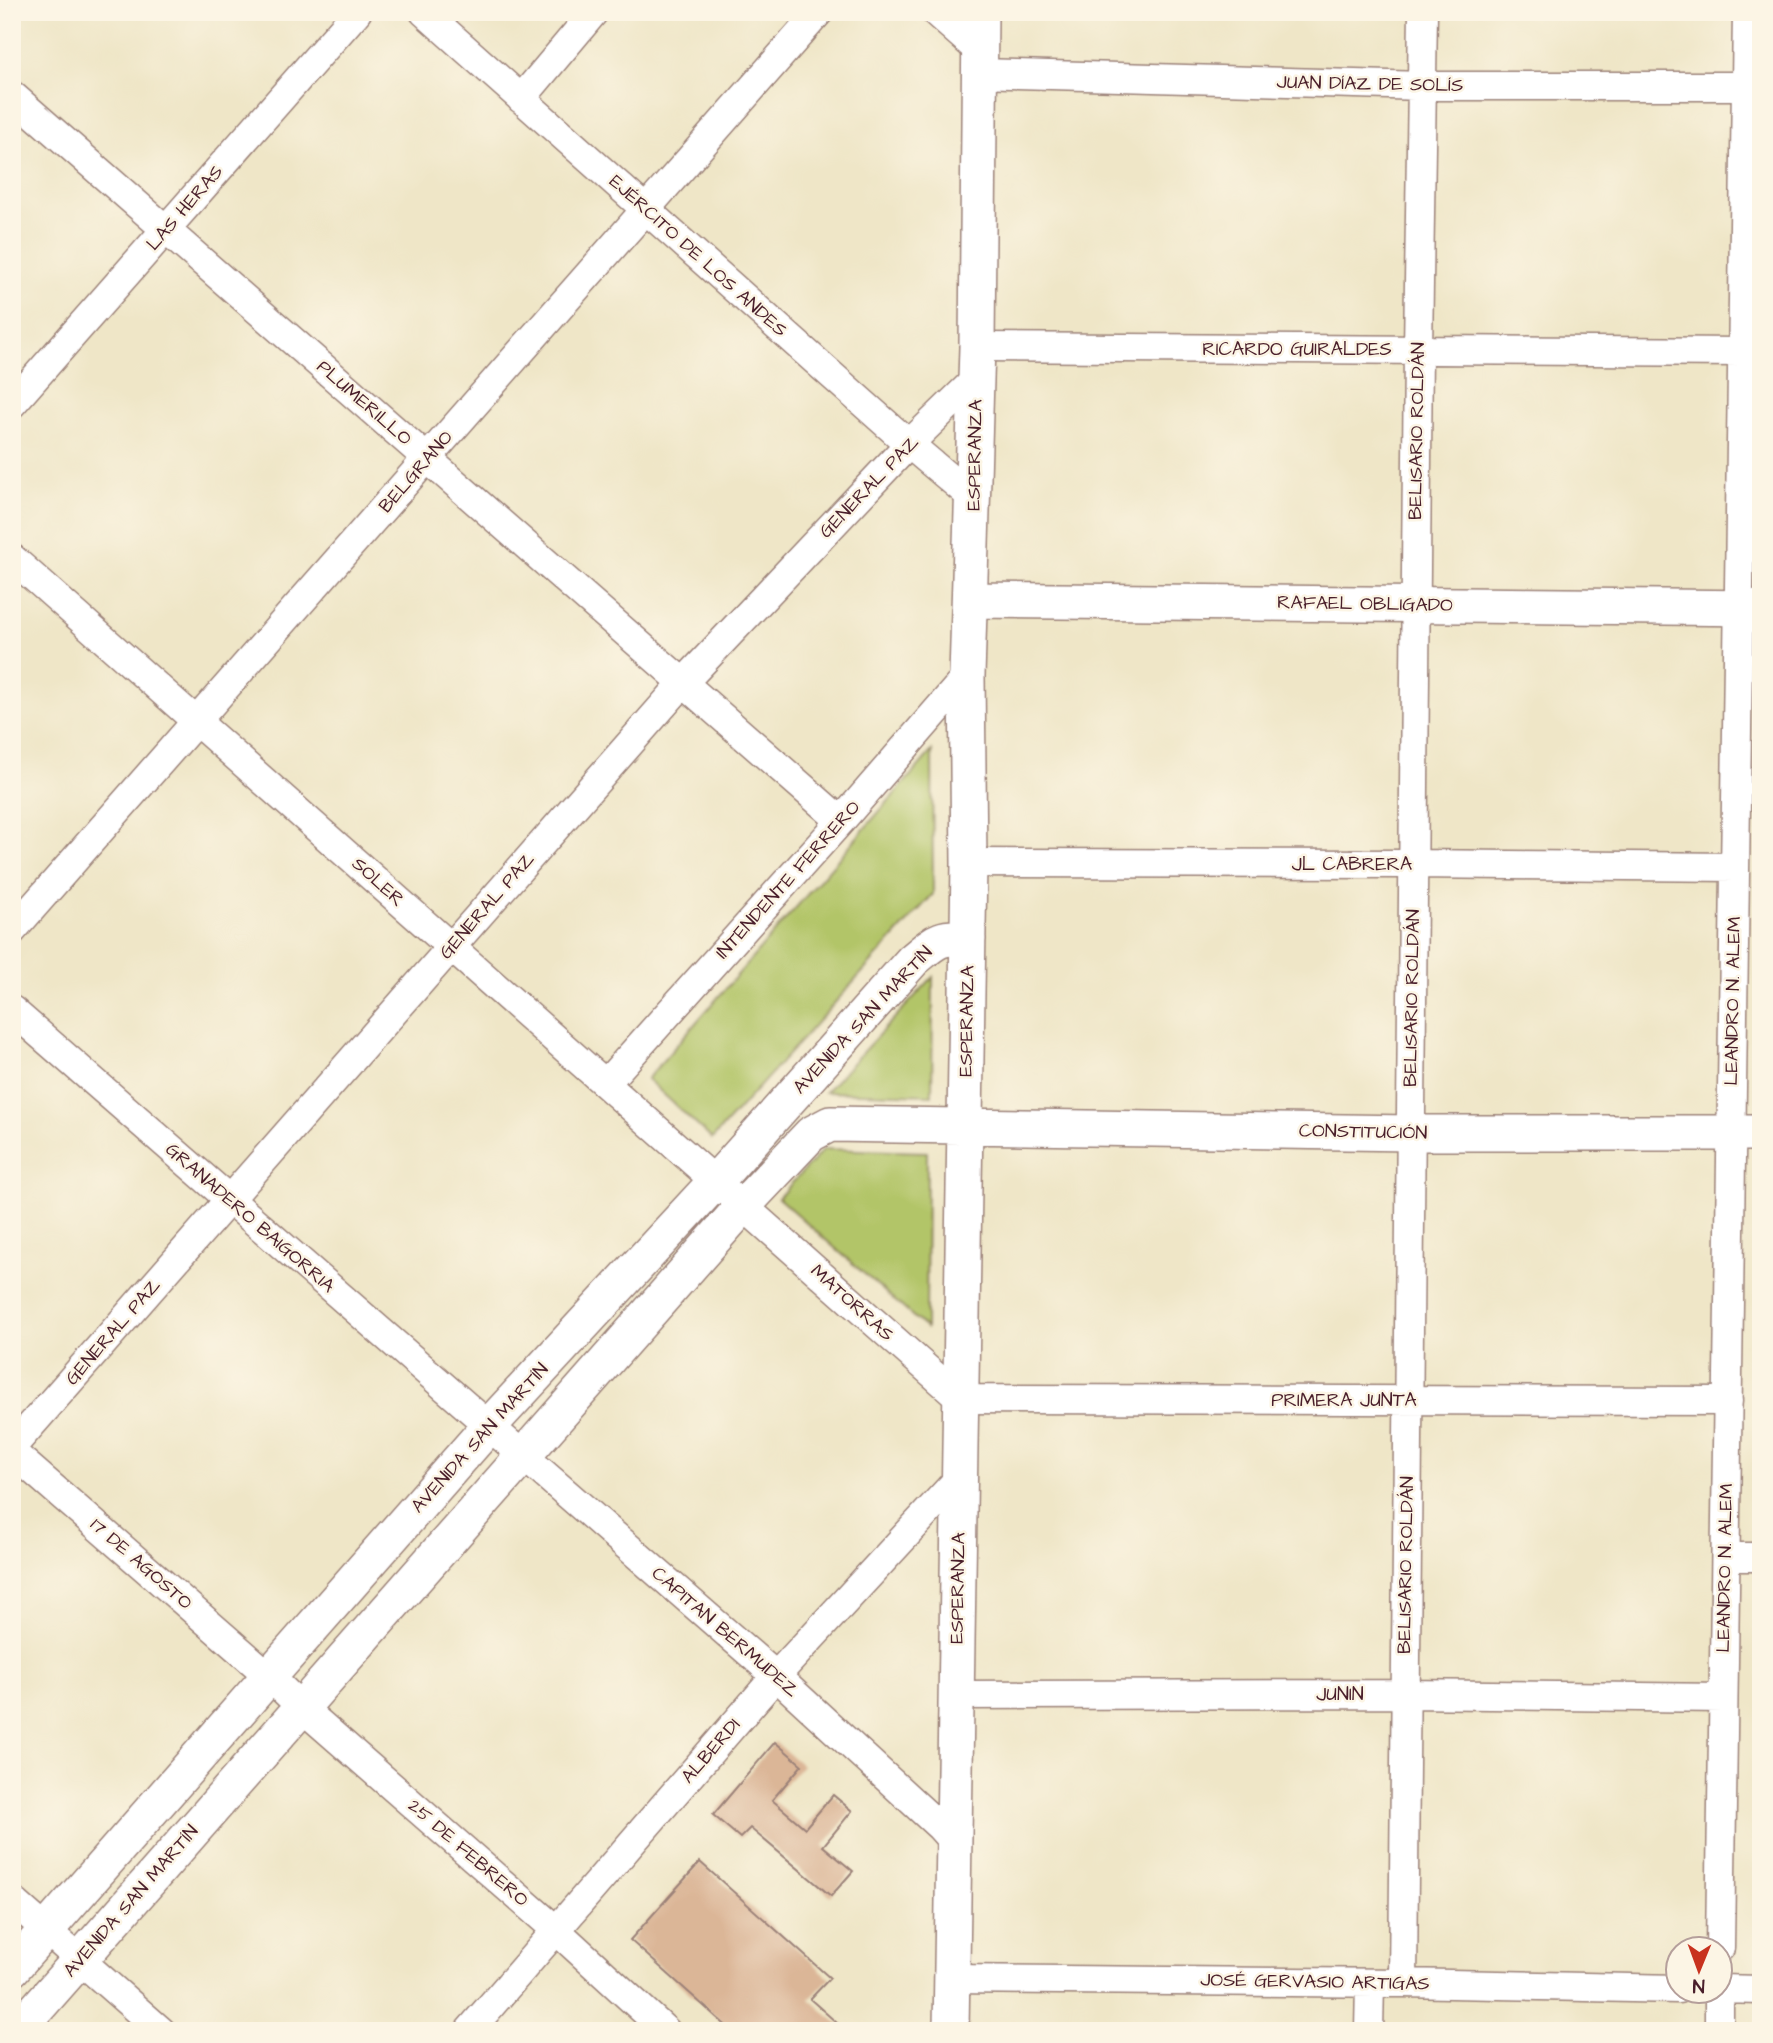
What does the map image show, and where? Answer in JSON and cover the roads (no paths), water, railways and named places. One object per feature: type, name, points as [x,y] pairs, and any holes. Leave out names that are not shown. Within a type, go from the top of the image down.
[{"type":"main road","name":"ESPERANZA","points":[[948,2028],[955,1844],[970,863],[967,676],[977,363],[980,12]]},
{"type":"main road","name":"RAFAEL OBLIGADO","points":[[970,600],[1750,608]]},
{"type":"main road","name":"AVENIDA SAN MARTÍN","points":[[12,1969],[489,1426],[716,1181],[914,960],[936,941],[950,937],[968,939]]},
{"type":"main road","name":"AVENIDA SAN MARTÍN","points":[[17,2031],[743,1206],[811,1134],[830,1125],[965,1126]]},
{"type":"main road","name":"CONSTITUCIÓN","points":[[965,1126],[1410,1133],[1746,1133]]},
{"type":"street","name":"LAS HERAS","points":[[12,404],[357,12]]},
{"type":"street","name":"EJÉRCITO DE LOS ANDES","points":[[424,12],[974,499]]},
{"type":"street","points":[[522,99],[594,12]]},
{"type":"street","name":"BELGRANO","points":[[12,931],[819,12]]},
{"type":"street","points":[[935,12],[979,62]]},
{"type":"street","name":"BELISARIO ROLDÁN","points":[[1403,1983],[1423,12]]},
{"type":"street","name":"LEANDRO N. ALEM","points":[[1720,1934],[1728,1401],[1746,1133],[1735,867],[1750,608],[1742,352],[1753,87],[1746,12]]},
{"type":"street","name":"JUAN DÍAZ DE SOLÍS","points":[[979,62],[1423,86],[1753,87]]},
{"type":"street","name":"PLUMERILLO","points":[[12,95],[841,821]]},
{"type":"street","name":"RICARDO GUIRALDES","points":[[977,363],[1418,350],[1742,352]]},
{"type":"street","name":"GENERAL PAZ","points":[[12,1447],[683,683],[909,444],[977,363]]},
{"type":"street","name":"SOLER","points":[[12,558],[743,1206]]},
{"type":"street","name":"INTENDENTE FERRERO","points":[[606,1083],[967,676]]},
{"type":"street","name":"JL CABRERA","points":[[970,863],[1735,867]]},
{"type":"street","name":"GRANADERO BAIGORRIA","points":[[12,1010],[489,1426]]},
{"type":"street","name":"MATORRAS","points":[[743,1206],[961,1399]]},
{"type":"street","name":"PRIMERA JUNTA","points":[[961,1399],[1728,1401]]},
{"type":"street","name":"CAPITAN BERMUDEZ","points":[[489,1426],[776,1676],[955,1844]]},
{"type":"street","name":"17 DE AGOSTO","points":[[12,1452],[269,1676]]},
{"type":"street","name":"ALBERDI","points":[[469,2031],[776,1676],[960,1477]]},
{"type":"street","points":[[1726,1557],[1761,1557]]},
{"type":"street","name":"25 DE FEBRERO","points":[[269,1676],[666,2031]]},
{"type":"street","name":"JUNIN","points":[[957,1695],[1405,1694],[1723,1698]]},
{"type":"street","points":[[12,1900],[160,2031]]},
{"type":"street","name":"JOSÉ GERVASIO ARTIGAS","points":[[951,1979],[1403,1983],[1664,1989]]},
{"type":"street","points":[[1369,2031],[1370,1983]]},
{"type":"street","points":[[1734,1990],[1761,1990]]},
{"type":"street","points":[[1719,2031],[1720,2004]]}]
